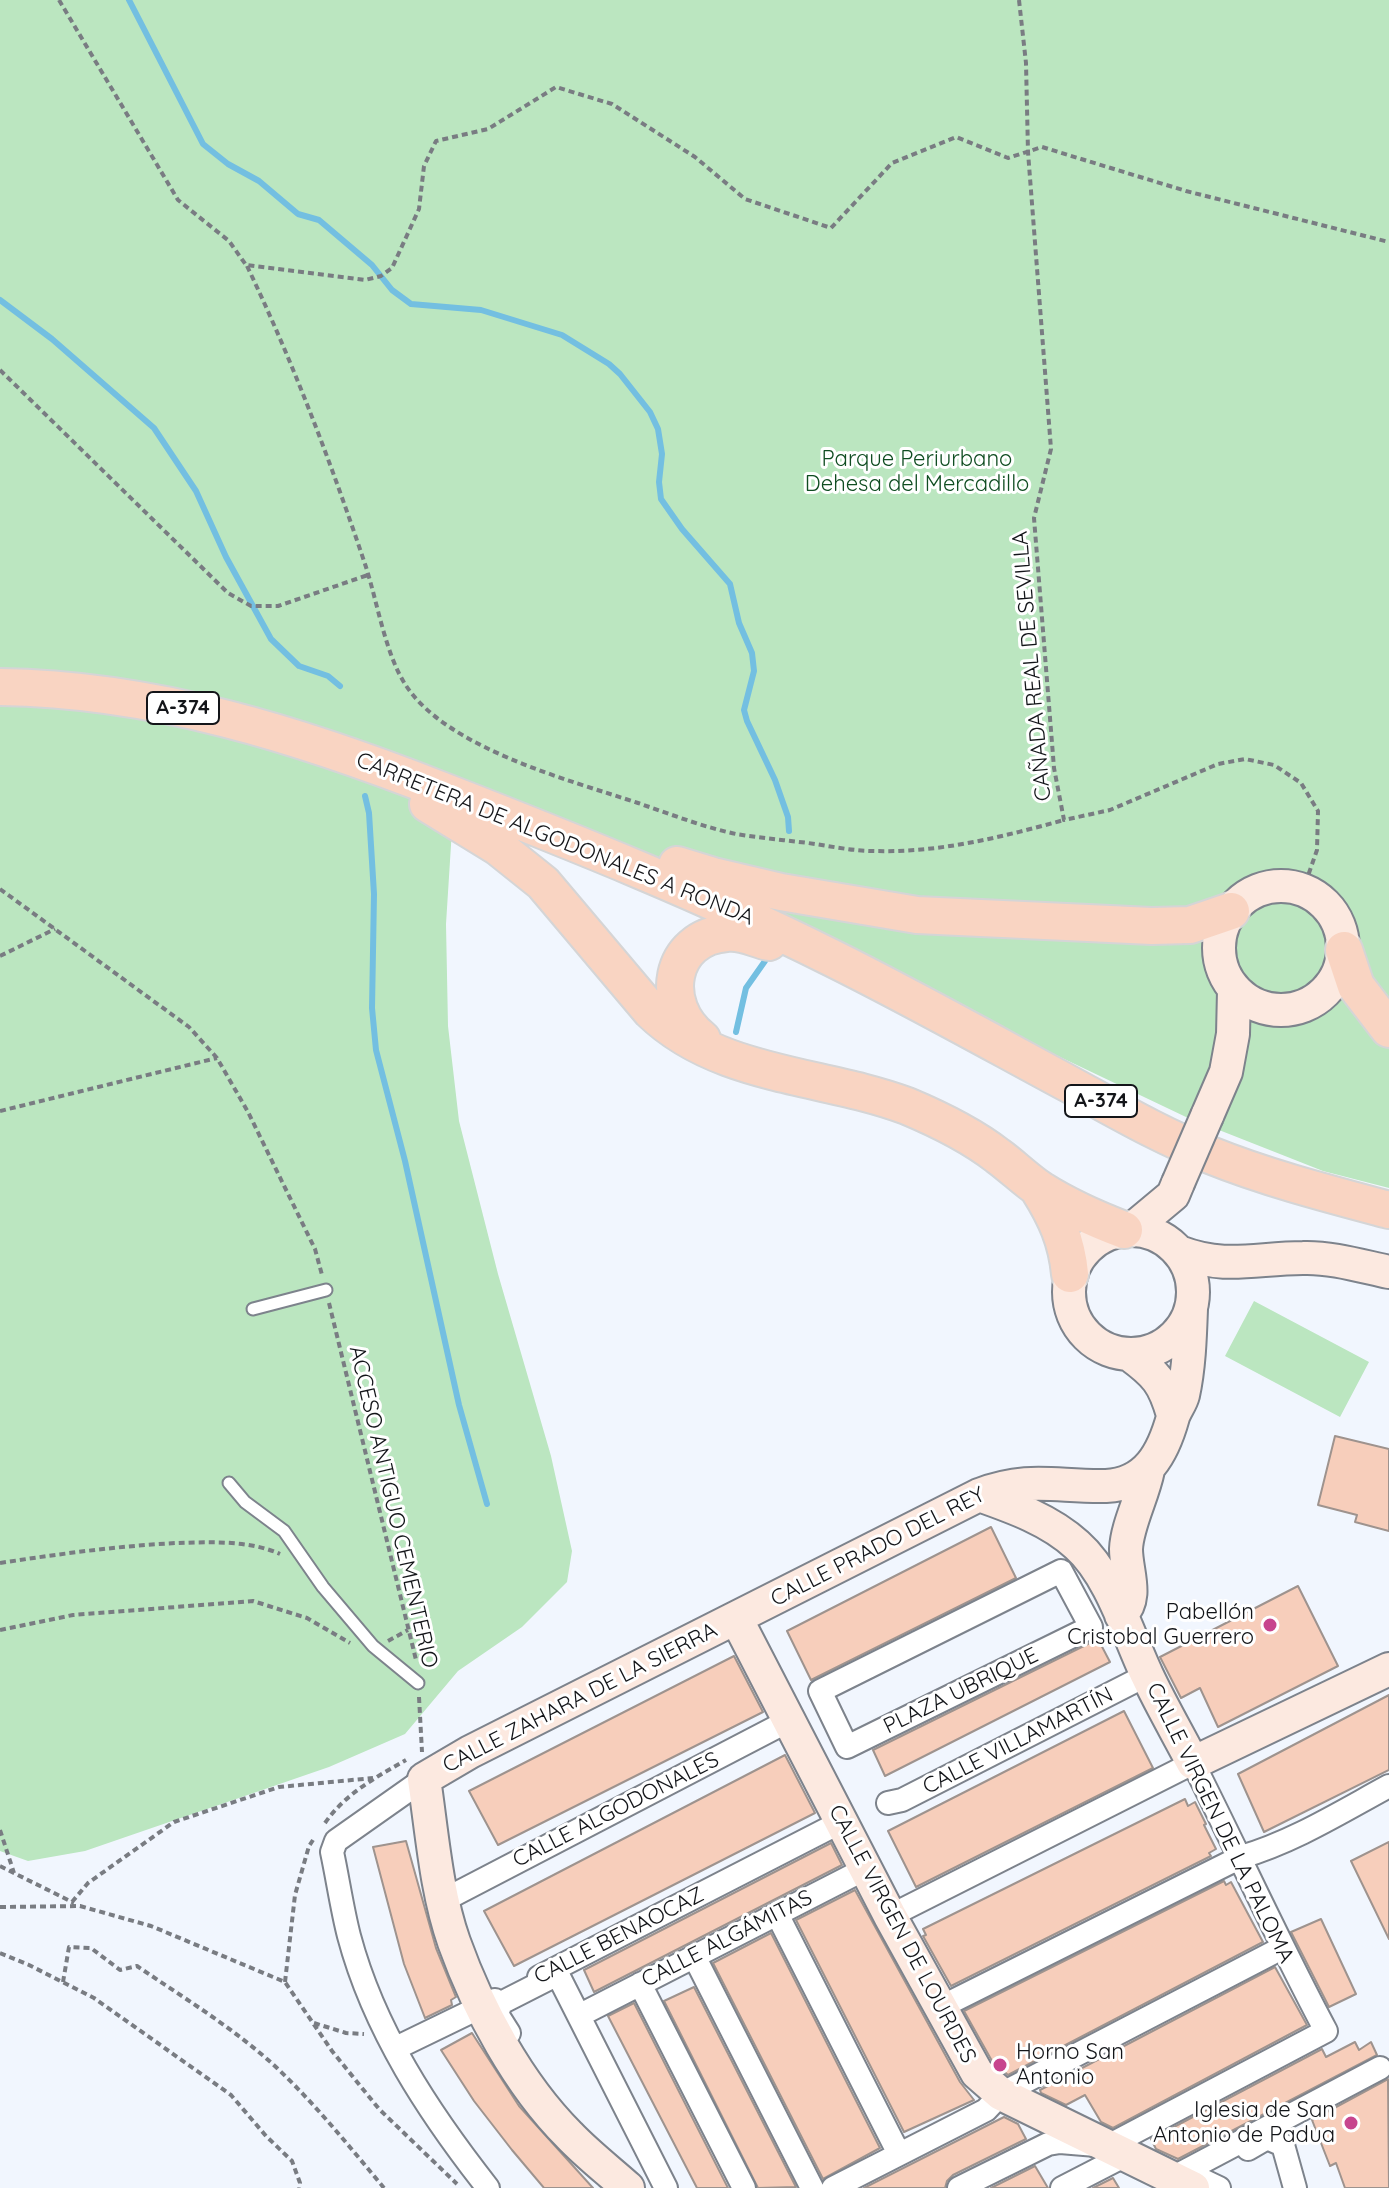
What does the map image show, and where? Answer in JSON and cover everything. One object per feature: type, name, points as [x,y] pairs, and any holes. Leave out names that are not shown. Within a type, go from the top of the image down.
[{"type":"main road","name":"CARRETERA DE ALGODONALES A RONDA","points":[[0,687],[91,693],[174,706],[290,735],[361,759],[713,902],[829,956],[1175,1140],[1251,1170],[1389,1210]]},
{"type":"main road","points":[[361,759],[400,790],[445,812],[498,847],[543,883],[651,1011],[666,1026],[690,1041],[757,1068],[866,1092],[908,1107],[952,1127],[985,1147],[1039,1188],[1080,1213],[1128,1230]]},
{"type":"main road","points":[[537,828],[601,838],[727,880],[917,915],[1152,926],[1190,925],[1231,911]]},
{"type":"main road","points":[[711,1049],[689,1029],[679,1014],[674,996],[675,978],[693,946],[709,937],[736,933],[829,956]]},
{"type":"main road","points":[[1344,950],[1356,986],[1389,1029]]},
{"type":"main road","points":[[1039,1188],[1057,1218],[1068,1252],[1070,1274]]},
{"type":"street","points":[[1283,886],[1303,890],[1320,899],[1333,914],[1341,931],[1344,950],[1340,968],[1325,992],[1301,1008],[1282,1011],[1264,1009],[1234,991],[1223,972],[1218,951],[1221,930],[1231,911],[1245,897],[1263,888],[1283,886]]},
{"type":"street","points":[[1121,1615],[1131,1600],[1127,1543],[1148,1470],[1162,1449],[1182,1398],[1193,1286],[1189,1268],[1177,1250],[1176,1189],[1226,1072],[1233,1034],[1234,991]]},
{"type":"street","points":[[1226,1072],[1249,1043],[1282,1011]]},
{"type":"street","points":[[1128,1230],[1176,1189]]},
{"type":"street","points":[[1266,1262],[1232,1276],[1192,1307],[1183,1328],[1168,1342],[1150,1352],[1130,1355],[1111,1352],[1080,1329],[1071,1312],[1068,1293],[1070,1274],[1079,1257],[1106,1234],[1128,1230],[1147,1232],[1177,1250],[1216,1262],[1266,1262],[1303,1257],[1389,1272]]},
{"type":"street","points":[[1130,1355],[1154,1372],[1166,1392],[1173,1415]]},
{"type":"street","name":"CALLE PRADO DEL REY","points":[[736,1618],[979,1495],[1020,1483],[1123,1484],[1148,1470]]},
{"type":"street","name":"CALLE VIRGEN DE LA PALOMA","points":[[979,1495],[1042,1522],[1076,1543],[1093,1563],[1326,2031],[1117,2150]]},
{"type":"street","name":"PLAZA UBRIQUE","points":[[1061,1571],[1091,1627],[847,1747],[820,1691],[1061,1571]]},
{"type":"street","name":"CALLE VIRGEN DE LOURDES","points":[[736,1618],[890,1916],[977,2073],[1001,2094],[1117,2150],[1178,2184]]},
{"type":"street","name":"CALLE ZAHARA DE LA SIERRA","points":[[424,1779],[470,1752],[736,1618]]},
{"type":"street","points":[[890,1916],[1193,1763],[1389,1669]]},
{"type":"street","name":"CALLE VILLAMARTÍN","points":[[888,1803],[902,1800],[1147,1675]]},
{"type":"street","name":"CALLE ALGODONALES","points":[[444,1900],[788,1721]]},
{"type":"street","points":[[488,2188],[445,2133],[408,2074],[370,1996],[350,1937],[332,1852],[336,1841],[424,1779],[453,1941],[482,2007],[521,2078],[568,2134],[628,2188]]},
{"type":"street","points":[[941,2007],[1241,1857],[1309,1835],[1389,1786]]},
{"type":"street","name":"CALLE BENAOCAZ","points":[[392,2041],[482,2007],[841,1822]]},
{"type":"street","name":"CALLE ALGÁMITAS","points":[[588,2011],[867,1868]]},
{"type":"street","points":[[777,1914],[899,2154]]},
{"type":"street","points":[[833,2188],[986,2110],[1001,2094],[1282,1948]]},
{"type":"street","points":[[694,1956],[812,2188]]},
{"type":"street","points":[[561,1965],[588,2011],[676,2188]]},
{"type":"street","points":[[642,2188],[564,2113],[525,2061],[497,2014],[501,2003],[554,1976],[559,1977],[666,2188]]},
{"type":"street","points":[[640,1984],[744,2188]]},
{"type":"street","points":[[1178,2184],[1380,2068]]},
{"type":"street","points":[[1219,2188],[1198,2178],[1267,2138],[1283,2145],[1295,2188]]},
{"type":"street","points":[[959,2188],[1048,2144],[1060,2142],[1117,2150]]},
{"type":"street","points":[[1062,2188],[1117,2150]]},
{"type":"lane","points":[[253,1309],[326,1290]]},
{"type":"lane","points":[[229,1483],[245,1502],[284,1531],[323,1587],[373,1646],[418,1683]]},
{"type":"path","points":[[59,0],[178,200],[229,241],[246,265],[275,324],[368,575],[395,669],[427,710],[467,737],[527,766],[734,834],[872,852],[953,846],[997,839],[1064,820]]},
{"type":"path","name":"CAÑADA REAL DE SEVILLA","points":[[1019,0],[1026,63],[1028,152],[1051,449],[1034,518],[1054,768],[1064,820],[1110,810],[1218,764],[1245,759],[1274,765],[1301,783],[1318,811],[1317,850],[1303,890]]},
{"type":"path","points":[[246,265],[365,280],[381,276],[392,268],[419,209],[424,166],[436,141],[488,129],[556,87],[612,104],[695,157],[745,199],[831,228],[892,163],[956,137],[1008,158],[1042,147],[1186,191],[1389,242]]},
{"type":"path","points":[[0,370],[228,593],[251,606],[278,606],[368,575]]},
{"type":"path","name":"ACCESO ANTIGUO CEMENTERIO","points":[[0,889],[189,1027],[217,1058],[248,1112],[315,1249],[417,1664],[424,1779]]},
{"type":"path","points":[[0,956],[55,929]]},
{"type":"path","points":[[0,1111],[217,1058]]},
{"type":"path","points":[[0,1563],[110,1547],[216,1542],[271,1550],[308,1566]]},
{"type":"path","points":[[0,1630],[73,1615],[253,1601],[307,1618],[357,1647],[379,1646],[408,1630]]},
{"type":"path","points":[[72,1902],[88,1883],[174,1822],[279,1787],[373,1778]]},
{"type":"path","points":[[0,1830],[14,1873]]},
{"type":"path","points":[[0,1866],[80,1906],[151,1926],[285,1982],[332,2051],[379,2109],[461,2188]]},
{"type":"path","points":[[0,1907],[80,1906]]},
{"type":"path","points":[[63,1982],[69,1947],[91,1948],[120,1970],[137,1966],[207,2013],[275,2066],[315,2105],[384,2188]]},
{"type":"path","points":[[0,1953],[94,1998],[231,2095],[292,2161],[299,2188]]},
{"type":"path","points":[[312,2022],[346,2033],[392,2041]]},
{"type":"green space","name":"Parque Periurbano Dehesa del Mercadillo","points":[[0,0],[1389,0],[1389,1188],[1323,1171],[1186,1117],[1018,1037],[455,782],[446,924],[448,1026],[459,1121],[498,1274],[551,1456],[572,1551],[567,1582],[522,1627],[458,1671],[405,1734],[329,1767],[85,1851],[28,1861],[0,1851]]},
{"type":"green space","points":[[1254,1301],[1369,1362],[1340,1417],[1225,1356]]},
{"type":"building","points":[[1335,1436],[1389,1449],[1389,1531],[1355,1522],[1357,1515],[1318,1505]]},
{"type":"building","points":[[991,1527],[1016,1578],[811,1680],[787,1631]]},
{"type":"building","name":"Pabellón Cristobal Guerrero","points":[[1298,1586],[1338,1666],[1218,1727],[1200,1688],[1181,1698],[1160,1657]]},
{"type":"building","points":[[1098,1639],[1110,1662],[885,1776],[873,1750]]},
{"type":"building","points":[[734,1656],[763,1712],[498,1845],[469,1791]]},
{"type":"building","points":[[1389,1695],[1389,1770],[1264,1832],[1238,1774]]},
{"type":"building","points":[[1124,1711],[1153,1768],[916,1887],[888,1831]]},
{"type":"building","points":[[785,1755],[815,1813],[514,1966],[484,1911]]},
{"type":"building","points":[[1185,1799],[1188,1806],[1195,1802],[1206,1824],[1216,1849],[1209,1853],[1211,1856],[951,1986],[923,1936],[926,1935],[923,1929]]},
{"type":"building","points":[[406,1841],[436,1948],[456,1997],[451,2000],[452,2005],[425,2018],[404,1964],[373,1847]]},
{"type":"building","points":[[1389,1842],[1389,1939],[1351,1861]]},
{"type":"building","points":[[831,1843],[842,1865],[594,1992],[584,1970]]},
{"type":"building","points":[[1224,1881],[1226,1885],[1231,1882],[1263,1942],[1008,2075],[992,2061],[964,2011]]},
{"type":"building","points":[[855,1890],[960,2082],[974,2100],[904,2132],[796,1920]]},
{"type":"building","points":[[1321,1919],[1356,1994],[1329,2007],[1291,1932]]},
{"type":"building","points":[[771,1933],[880,2148],[823,2179],[713,1963]]},
{"type":"building","points":[[1275,1967],[1307,2025],[1113,2128],[1101,2122],[1085,2095],[1066,2105],[1041,2093],[1040,2090]]},
{"type":"building","points":[[694,1987],[796,2187],[758,2188],[664,2001]]},
{"type":"building","points":[[634,2003],[728,2188],[697,2188],[608,2016]]},
{"type":"building","points":[[472,2033],[519,2106],[593,2188],[544,2188],[512,2150],[474,2101],[441,2050]]},
{"type":"building","points":[[1355,2042],[1359,2050],[1371,2042],[1377,2055],[1178,2159],[1156,2149],[1151,2139],[1322,2049],[1326,2057]]},
{"type":"building","name":"Iglesia de San Antonio de Padua","points":[[1388,2079],[1389,2188],[1345,2188],[1336,2163],[1330,2166],[1312,2120]]},
{"type":"building","points":[[1004,2117],[1018,2124],[1026,2139],[953,2175],[945,2188],[864,2188]]},
{"type":"building","points":[[1035,2166],[1048,2188],[991,2188]]},
{"type":"building","points":[[1113,2178],[1119,2188],[1093,2188]]},
{"type":"waterway","points":[[129,0],[203,144],[228,164],[259,181],[298,214],[319,220],[372,265],[392,290],[411,304],[481,310],[562,335],[620,374],[650,412],[658,429],[662,454],[661,499],[682,529],[730,584],[739,623],[752,653],[754,671],[744,710],[775,780],[788,817],[789,831]]},
{"type":"waterway","points":[[0,300],[52,339],[154,428],[196,491],[226,557],[271,639],[299,666],[328,676],[340,686]]},
{"type":"waterway","points":[[365,796],[369,813],[374,894],[372,1008],[376,1050],[405,1161],[459,1405],[487,1504]]},
{"type":"waterway","points":[[736,1032],[746,988],[765,961]]},
{"type":"place","name":"Pabellón Cristobal Guerrero","points":[[1270,1625]]},
{"type":"place","name":"Horno San Antonio","points":[[1000,2065]]},
{"type":"place","name":"Iglesia de San Antonio de Padua","points":[[1351,2123]]}]
